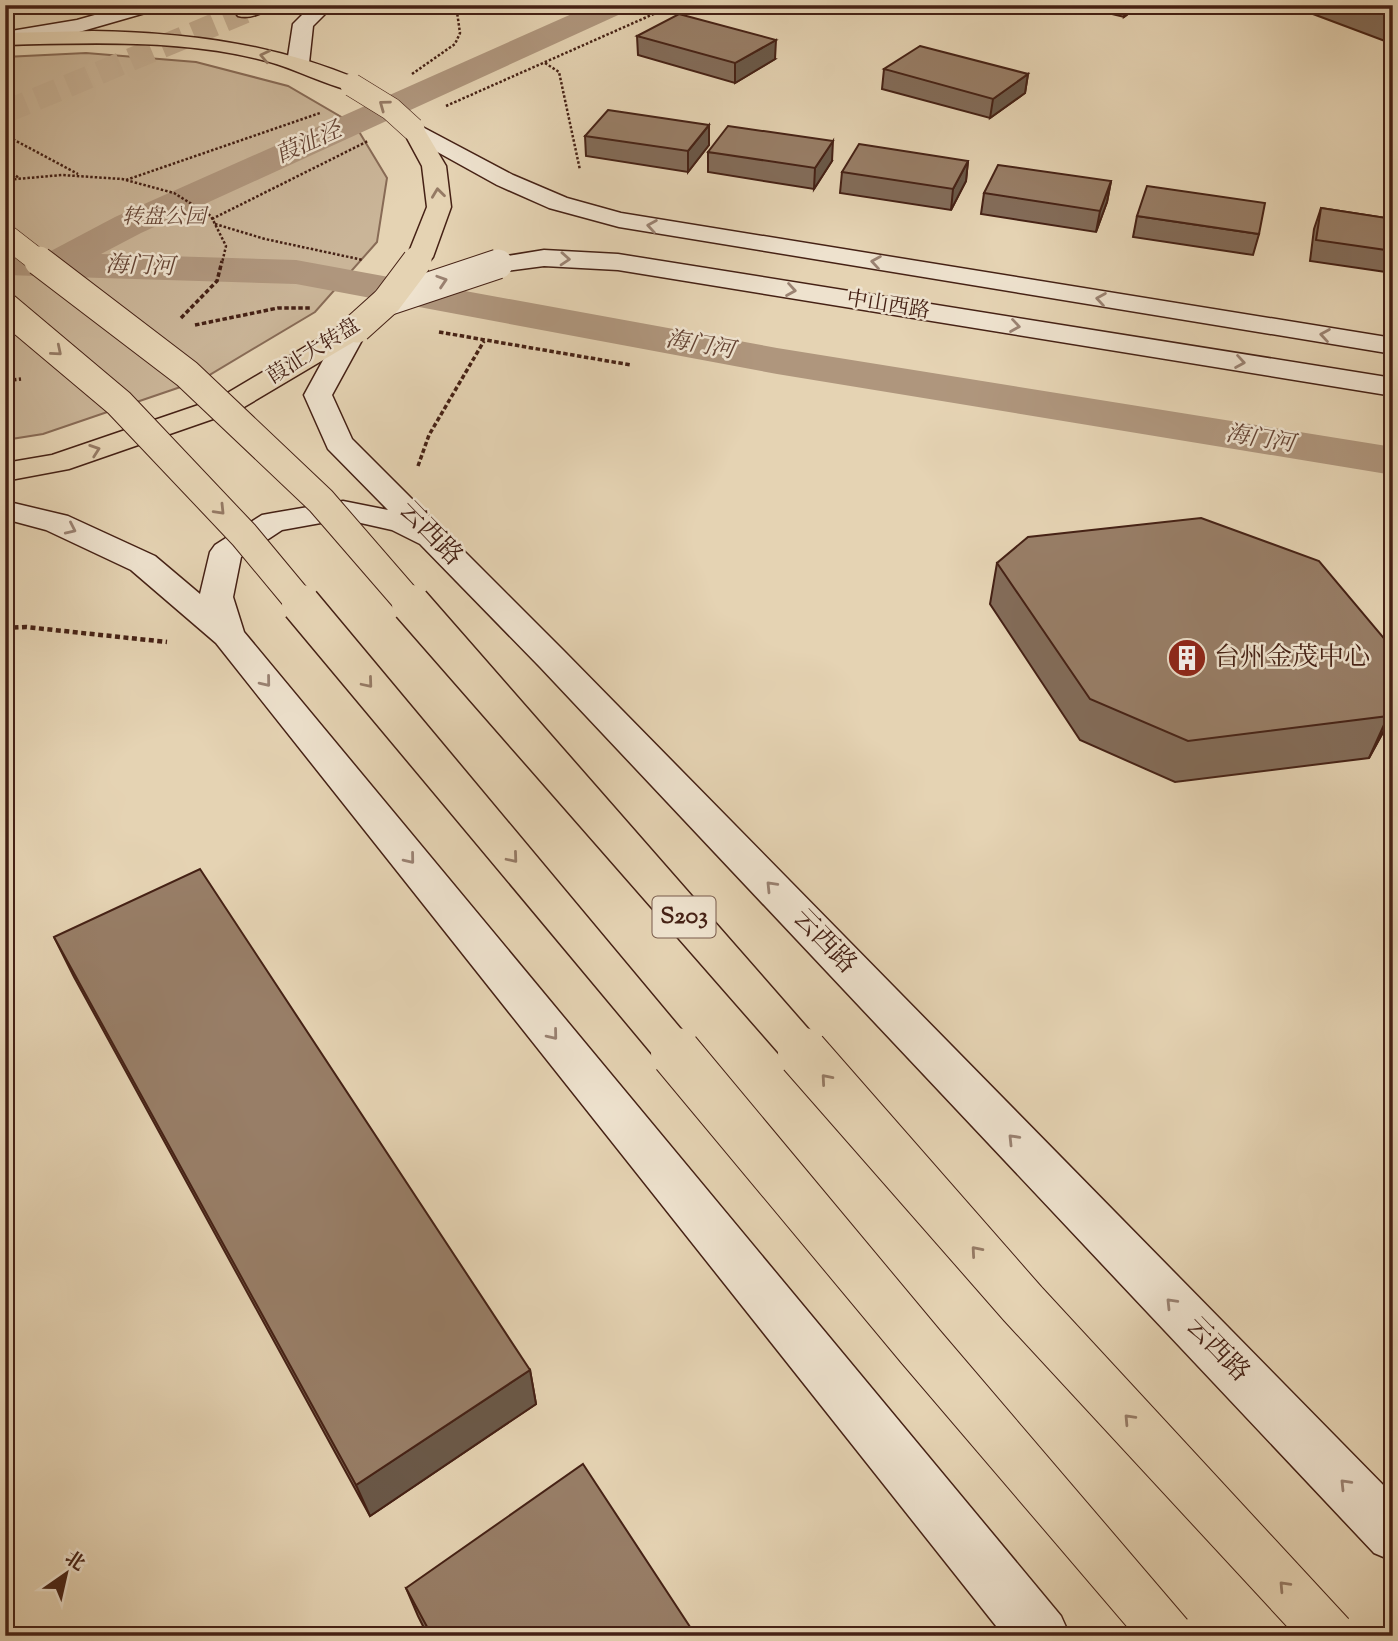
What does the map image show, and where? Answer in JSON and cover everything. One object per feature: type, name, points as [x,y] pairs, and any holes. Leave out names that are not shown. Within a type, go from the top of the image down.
[{"type":"main road","points":[[5,38],[79,26],[152,5]]},
{"type":"main road","points":[[298,63],[303,24],[324,5]]},
{"type":"main road","name":"葭沚大转盘","points":[[5,38],[107,36],[209,44],[298,63],[352,85],[391,109],[413,129],[435,166],[439,207],[420,257],[387,301],[355,329],[229,404],[58,463],[5,472]]},
{"type":"main road","name":"中山西路","points":[[413,129],[505,180],[558,203],[619,220],[1393,346]]},
{"type":"main road","name":"S203","points":[[5,235],[187,374],[321,501],[1023,1304],[1330,1636]]},
{"type":"main road","name":"中山西路","points":[[387,301],[498,264],[544,258],[618,262],[1393,387]]},
{"type":"main road","points":[[5,307],[119,403],[244,535],[921,1347],[1168,1636]]},
{"type":"main road","name":"云西路","points":[[355,329],[318,395],[339,443],[1393,1534]]},
{"type":"main road","points":[[5,510],[57,523],[143,564],[234,643],[1041,1636]]},
{"type":"main road","points":[[234,643],[216,597],[226,552],[273,522],[343,510],[402,523],[440,545]]},
{"type":"path","points":[[545,63],[559,72],[589,212]]},
{"type":"path","points":[[5,135],[82,177]]},
{"type":"path","points":[[5,168],[19,178]]},
{"type":"path","points":[[5,180],[82,177],[122,179],[174,193],[211,216],[226,246],[217,281],[196,303]]},
{"type":"path","points":[[402,506],[429,435],[484,340]]},
{"type":"path","points":[[5,628],[26,627],[234,643]]},
{"type":"green space","name":"转盘公园","points":[[86,53],[196,62],[288,86],[355,125],[387,178],[377,242],[315,312],[201,380],[43,434],[5,440],[5,57]]},
{"type":"building","points":[[1369,5],[1393,5],[1393,14]]},
{"type":"building","points":[[679,14],[776,40],[735,63],[637,36]]},
{"type":"building","points":[[920,46],[1028,74],[993,99],[884,69]]},
{"type":"building","points":[[608,110],[709,125],[688,151],[585,136]]},
{"type":"building","points":[[728,126],[833,141],[815,168],[708,152]]},
{"type":"building","points":[[859,144],[968,161],[953,189],[842,172]]},
{"type":"building","points":[[998,165],[1111,181],[1100,211],[984,193]]},
{"type":"building","points":[[1147,186],[1265,203],[1259,234],[1137,216]]},
{"type":"building","points":[[1321,208],[1393,219],[1393,251],[1316,240]]},
{"type":"building","name":"台州金茂中心","points":[[1201,518],[1319,561],[1393,649],[1393,707],[1388,716],[1188,741],[1090,699],[997,563],[1028,537]]},
{"type":"building","points":[[200,869],[530,1370],[356,1485],[54,937]]},
{"type":"building","points":[[583,1464],[696,1636],[432,1636],[406,1588]]},
{"type":"waterway","name":"葭沚泾","points":[[57,263],[128,225],[617,5]]},
{"type":"waterway","name":"海门河","points":[[5,263],[296,272],[777,361],[1393,461]]},
{"type":"tunnel","points":[[5,112],[245,12]]},
{"type":"place","name":"台州金茂中心","points":[[1187,658]]}]
